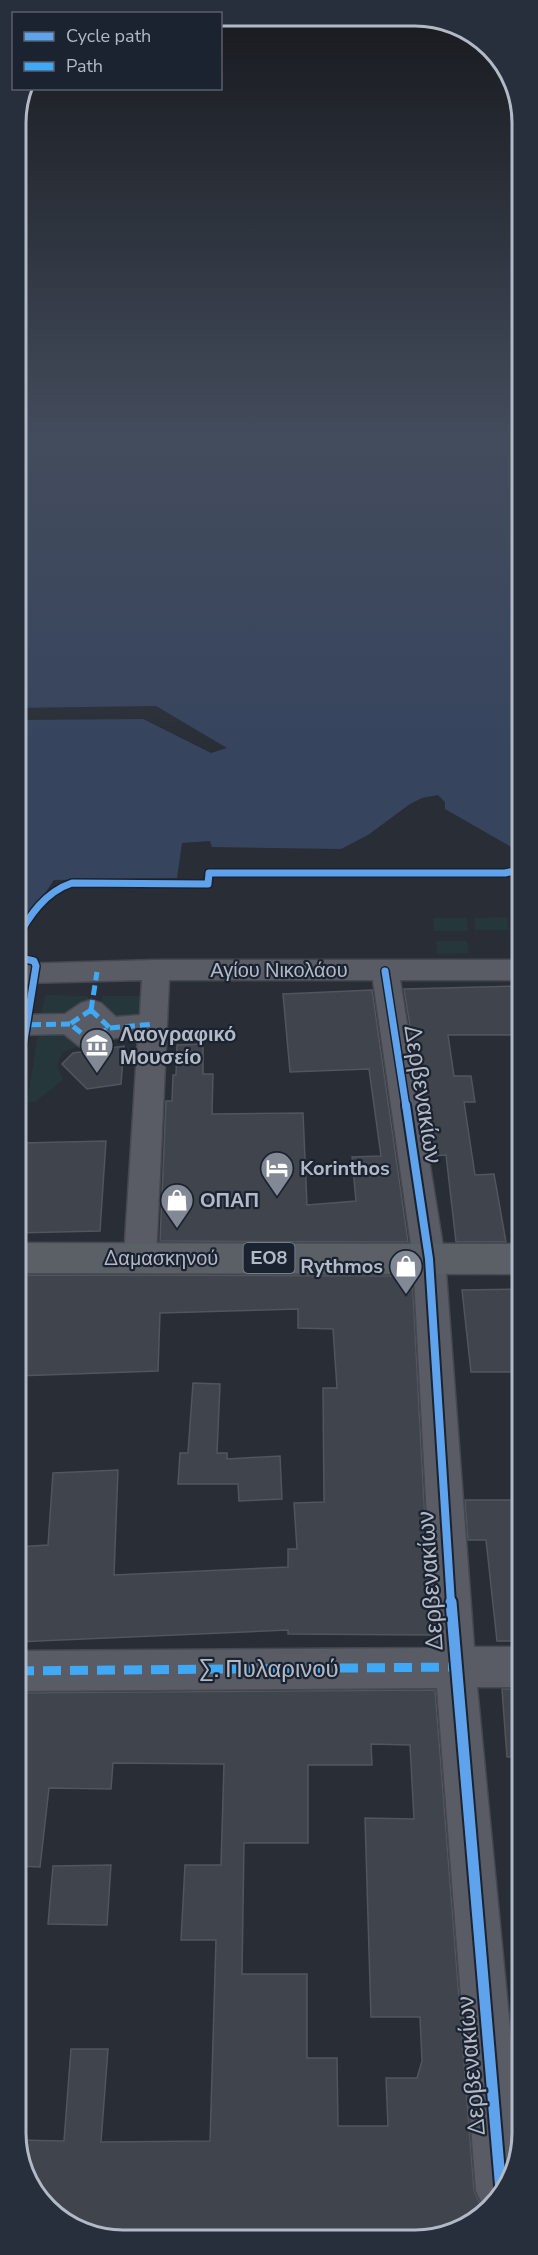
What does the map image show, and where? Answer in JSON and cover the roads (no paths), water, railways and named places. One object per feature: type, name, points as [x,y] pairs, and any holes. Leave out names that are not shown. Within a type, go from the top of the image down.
[{"type":"main road","name":"Δαμασκηνού","points":[[26,1258],[512,1259]]},
{"type":"street","name":"Αγίου Νικολάου","points":[[26,975],[156,970],[512,970]]},
{"type":"street","points":[[140,1258],[156,970]]},
{"type":"street","name":"Δερβενακίων","points":[[385,970],[429,1259],[455,1667],[500,2179]]},
{"type":"street","points":[[90,1021],[97,972]]},
{"type":"street","points":[[26,1024],[90,1021],[154,1024]]},
{"type":"street","name":"Σ. Πυλαρινού","points":[[26,1671],[512,1667]]},
{"type":"water","points":[[26,545],[512,545],[512,847],[445,809],[445,802],[438,795],[422,798],[410,804],[368,835],[341,849],[212,847],[210,841],[182,843],[177,878],[54,880],[26,921],[26,720],[143,719],[211,753],[227,748],[156,706],[26,708]]},
{"type":"place","name":"Λαογραφικό Μουσείο","points":[[97,1074]]},
{"type":"place","name":"Korinthos","points":[[277,1197]]},
{"type":"place","name":"ΟΠΑΠ","points":[[177,1229]]},
{"type":"place","name":"Rythmos","points":[[406,1295]]}]
